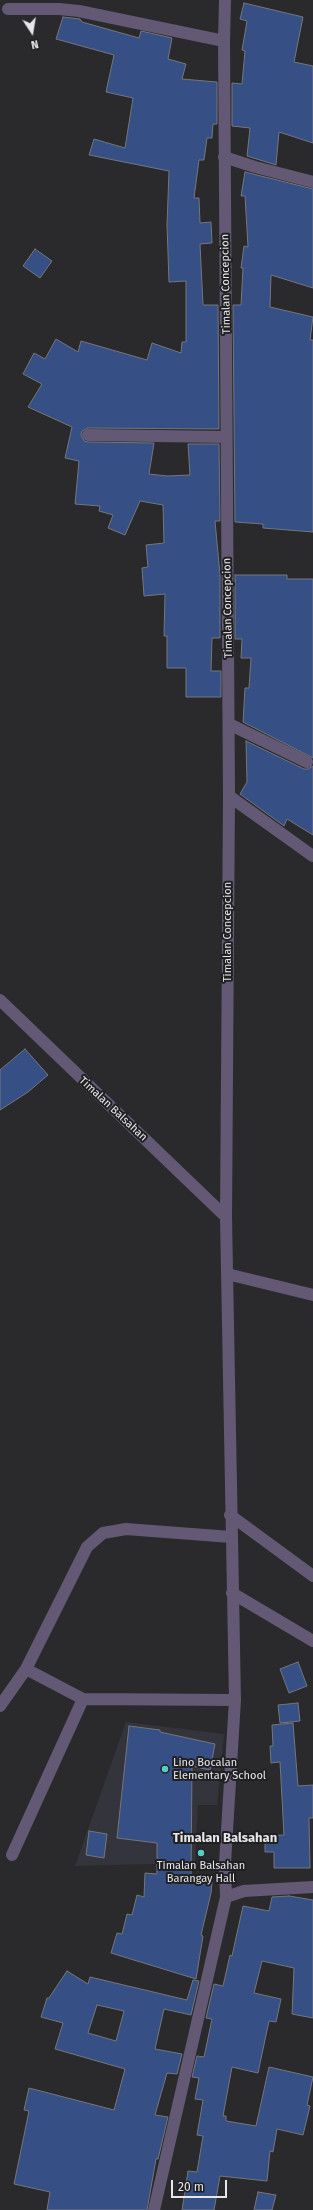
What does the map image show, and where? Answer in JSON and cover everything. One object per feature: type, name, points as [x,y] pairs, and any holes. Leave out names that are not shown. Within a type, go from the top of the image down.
[{"type":"street","name":"Timalan Concepcion","points":[[154,2210],[226,1898],[225,1863],[235,1700],[230,1515],[226,1217],[229,724],[224,157],[225,0]]},
{"type":"street","points":[[8,9],[59,8],[224,41]]},
{"type":"street","points":[[224,157],[255,167],[313,182]]},
{"type":"street","points":[[88,435],[226,437]]},
{"type":"street","points":[[229,724],[307,762]]},
{"type":"street","points":[[229,796],[313,856]]},
{"type":"street","name":"Timalan Balsahan","points":[[0,1000],[226,1217]]},
{"type":"street","points":[[227,1274],[313,1295]]},
{"type":"street","points":[[230,1515],[313,1576]]},
{"type":"street","points":[[0,1706],[26,1670],[87,1548],[103,1533],[126,1529],[231,1537]]},
{"type":"street","points":[[232,1593],[313,1641]]},
{"type":"street","points":[[26,1670],[82,1699],[235,1700]]},
{"type":"street","points":[[12,1855],[82,1699]]},
{"type":"street","points":[[226,1898],[244,1891],[313,1887]]},
{"type":"shaded area","name":"Lino Bocalan Elementary School","points":[[126,1722],[224,1734],[217,1805],[198,1805],[195,1863],[75,1866]]},
{"type":"building","points":[[244,3],[303,17],[294,62],[313,66],[313,143],[279,132],[276,165],[247,156],[250,128],[232,126],[232,83],[242,84],[245,51],[242,50],[247,21],[240,19]]},
{"type":"building","points":[[63,17],[80,19],[82,22],[139,38],[141,31],[172,38],[168,59],[186,64],[182,79],[217,82],[217,124],[213,124],[212,138],[207,138],[204,160],[199,160],[194,198],[199,198],[200,223],[211,222],[212,243],[200,244],[203,305],[218,305],[219,429],[88,428],[82,431],[81,435],[84,441],[88,442],[154,443],[149,474],[167,476],[190,475],[188,444],[219,444],[220,521],[215,521],[220,575],[220,638],[212,638],[211,671],[221,671],[221,697],[186,697],[186,668],[167,668],[167,636],[164,636],[165,594],[144,596],[142,568],[148,567],[146,545],[164,543],[163,505],[140,501],[125,535],[108,528],[113,515],[99,511],[100,506],[75,504],[79,461],[65,458],[72,427],[28,407],[42,384],[23,374],[34,353],[45,359],[56,339],[78,352],[81,341],[147,360],[152,343],[181,353],[182,342],[186,342],[186,281],[169,282],[167,225],[169,171],[89,155],[94,139],[125,148],[133,98],[106,92],[114,55],[56,39]]},
{"type":"building","points":[[245,172],[313,189],[313,288],[271,275],[270,307],[313,317],[310,340],[313,340],[313,532],[263,528],[263,524],[235,522],[233,305],[241,305],[243,268],[241,268],[244,246],[248,247],[245,196],[241,196]]},
{"type":"building","points":[[35,249],[52,261],[40,278],[23,266]]},
{"type":"building","points":[[235,575],[287,575],[287,579],[313,579],[313,758],[243,722],[245,688],[249,688],[251,658],[241,658],[242,639],[235,639]]},
{"type":"building","points":[[246,741],[304,769],[308,769],[313,766],[313,835],[287,819],[284,826],[240,794],[247,782]]},
{"type":"building","points":[[25,1049],[48,1075],[28,1092],[0,1110],[0,1070]]},
{"type":"building","points":[[298,1662],[307,1686],[289,1693],[280,1669]]},
{"type":"building","points":[[298,1703],[300,1721],[280,1723],[278,1705]]},
{"type":"building","points":[[293,1723],[298,1786],[313,1785],[313,1818],[309,1818],[310,1868],[274,1868],[274,1852],[265,1852],[265,1836],[284,1835],[280,1762],[271,1763],[270,1746],[273,1746],[272,1725]]},
{"type":"building","points":[[129,1726],[160,1730],[160,1732],[215,1744],[210,1770],[192,1766],[191,1879],[212,1882],[211,1893],[201,1935],[203,1936],[196,1979],[111,1953],[117,1933],[122,1934],[127,1914],[132,1915],[137,1895],[144,1897],[145,1873],[157,1874],[157,1843],[117,1838]]},
{"type":"building","points":[[89,1831],[107,1834],[104,1858],[86,1855]]},
{"type":"building","points":[[289,1896],[313,1900],[313,2018],[292,2014],[294,1968],[262,1961],[254,1993],[281,1999],[276,2022],[269,2021],[258,2073],[232,2067],[223,2116],[226,2116],[226,2121],[256,2126],[269,2067],[313,2077],[307,2105],[310,2106],[303,2135],[277,2129],[273,2152],[270,2151],[267,2181],[220,2176],[214,2210],[182,2210],[188,2171],[197,2172],[203,2136],[197,2135],[203,2100],[195,2099],[199,2078],[192,2077],[197,2056],[204,2057],[212,2019],[206,2018],[214,1984],[223,1986],[230,1955],[232,1956],[243,1906],[269,1911],[272,1897]]},
{"type":"building","points":[[67,1971],[88,1984],[90,1977],[187,2000],[193,1980],[199,1981],[191,2015],[164,2009],[155,2049],[182,2054],[177,2074],[167,2073],[155,2115],[168,2117],[158,2159],[156,2159],[147,2210],[47,2210],[50,2192],[14,2184],[29,2111],[24,2110],[29,2088],[114,2110],[125,2069],[55,2049],[63,2023],[41,2017],[47,1998],[49,1998]],"holes":[[[97,2005],[124,2011],[116,2041],[88,2033]]]},
{"type":"building","points":[[258,2192],[276,2195],[272,2210],[254,2210]]},
{"type":"place","name":"Lino Bocalan Elementary School","points":[[165,1769]]},
{"type":"place","name":"Timalan Balsahan Barangay Hall","points":[[201,1853]]},
{"type":"district","name":"Timalan Balsahan","points":[[225,1838]]}]
